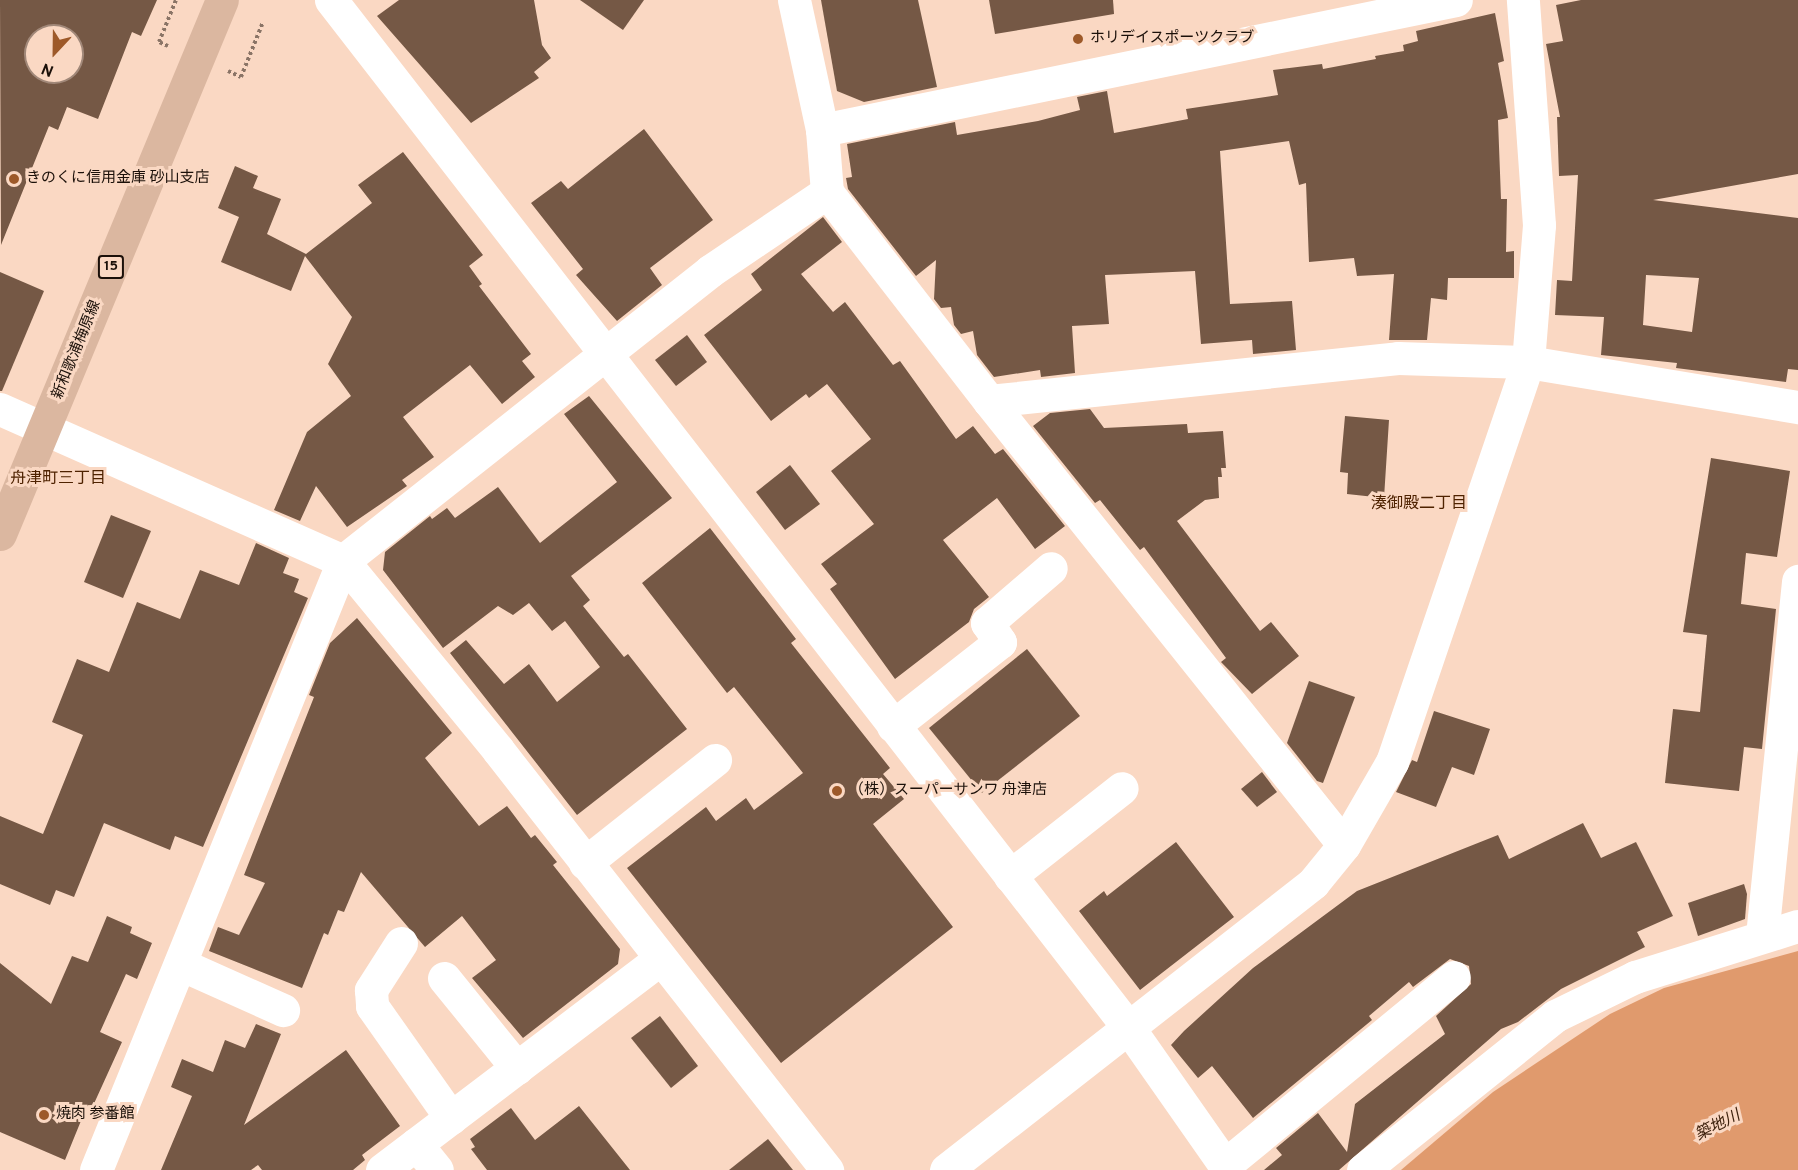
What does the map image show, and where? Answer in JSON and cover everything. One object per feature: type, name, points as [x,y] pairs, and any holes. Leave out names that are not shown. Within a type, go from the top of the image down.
[{"type":"main road","name":"新和歌浦梅原線","points":[[0,534],[222,0]]},
{"type":"street","points":[[331,0],[1128,1027],[1226,1168],[1454,977]]},
{"type":"street","points":[[794,0],[822,130],[827,192],[989,401],[1344,845]]},
{"type":"street","points":[[822,130],[1456,0]]},
{"type":"street","points":[[946,1170],[1312,883],[1344,845],[1392,762],[1528,362],[1539,225],[1523,0]]},
{"type":"street","points":[[96,1170],[344,561],[710,271],[827,192]]},
{"type":"street","points":[[989,401],[1398,358],[1528,362],[1798,407]]},
{"type":"street","points":[[0,409],[344,561],[827,1170]]},
{"type":"street","points":[[893,726],[1000,642],[987,623],[1051,568]]},
{"type":"street","points":[[1762,936],[1795,654],[1798,581]]},
{"type":"street","points":[[585,863],[715,760]]},
{"type":"street","points":[[1010,876],[1122,788]]},
{"type":"street","points":[[1363,1170],[1555,1016],[1635,976],[1798,926]]},
{"type":"street","points":[[401,943],[371,990],[372,1006],[451,1118]]},
{"type":"street","points":[[382,1170],[660,959]]},
{"type":"street","points":[[180,964],[283,1010]]},
{"type":"street","points":[[444,978],[517,1068]]},
{"type":"street","points":[[416,1144],[437,1170]]},
{"type":"path","points":[[159,42],[176,0]]},
{"type":"path","points":[[240,77],[263,22]]},
{"type":"water","name":"築地川","points":[[1798,951],[1798,1170],[1401,1170],[1493,1092],[1610,1014],[1664,988]]},
{"type":"building","points":[[0,0],[157,0],[141,36],[132,32],[98,119],[67,107],[58,130],[49,126],[1,245]]},
{"type":"building","points":[[399,0],[534,0],[542,45],[551,58],[534,72],[539,78],[471,123],[377,16]]},
{"type":"building","points":[[580,0],[644,0],[623,30]]},
{"type":"building","points":[[821,0],[918,0],[937,87],[864,102],[837,91]]},
{"type":"building","points":[[989,0],[1113,0],[1114,14],[995,34]]},
{"type":"building","points":[[1581,0],[1798,0],[1798,174],[1653,200],[1798,218],[1798,370],[1788,369],[1786,382],[1676,368],[1677,363],[1601,355],[1604,317],[1555,315],[1557,280],[1572,281],[1578,175],[1559,176],[1557,117],[1560,117],[1546,44],[1563,41],[1556,5]],"holes":[[[1646,275],[1699,278],[1692,332],[1643,325]]]},
{"type":"building","points":[[1495,13],[1504,61],[1498,63],[1508,118],[1498,120],[1501,199],[1507,199],[1506,252],[1514,251],[1514,278],[1448,278],[1447,300],[1431,298],[1427,340],[1389,340],[1394,274],[1357,276],[1354,258],[1309,262],[1306,183],[1299,185],[1289,141],[1220,151],[1230,304],[1292,301],[1296,350],[1253,354],[1252,340],[1201,344],[1195,271],[1105,275],[1109,324],[1072,326],[1075,373],[1041,377],[1040,370],[994,377],[977,355],[973,331],[961,334],[954,325],[951,307],[941,308],[934,299],[936,260],[916,276],[848,189],[846,178],[852,177],[847,144],[955,122],[957,135],[1038,121],[1080,110],[1077,97],[1107,91],[1114,133],[1188,119],[1186,109],[1278,95],[1273,70],[1322,64],[1323,69],[1376,59],[1375,56],[1404,51],[1403,45],[1418,41],[1416,31]]},
{"type":"building","points":[[644,129],[713,220],[650,268],[662,285],[617,321],[576,275],[583,269],[531,203],[561,181],[568,189]]},
{"type":"building","points":[[403,152],[483,255],[469,266],[482,284],[479,286],[531,354],[522,361],[535,377],[502,404],[470,365],[403,417],[434,457],[402,480],[407,486],[347,527],[316,486],[300,521],[274,510],[307,432],[351,396],[328,364],[352,317],[305,256],[291,291],[221,262],[239,217],[218,208],[235,166],[258,176],[253,188],[281,199],[267,234],[306,254],[372,203],[358,185]]},
{"type":"building","points":[[823,217],[842,242],[801,274],[833,312],[845,302],[893,365],[900,361],[956,439],[973,426],[995,454],[1003,449],[1065,526],[1035,549],[997,498],[943,540],[989,597],[974,609],[969,622],[895,679],[830,589],[837,584],[821,564],[874,524],[831,471],[871,439],[827,384],[809,398],[806,394],[771,421],[704,335],[762,290],[751,274]]},
{"type":"building","points":[[0,272],[44,291],[2,391],[0,391]]},
{"type":"building","points":[[687,335],[707,362],[676,386],[655,360]]},
{"type":"building","points":[[589,396],[672,498],[571,576],[590,600],[583,606],[624,657],[628,654],[687,729],[577,815],[450,653],[466,640],[504,684],[529,664],[557,702],[600,667],[565,621],[552,631],[529,603],[513,615],[498,606],[443,648],[383,570],[385,552],[430,516],[432,519],[447,508],[455,518],[498,487],[540,543],[617,482],[564,414]]},
{"type":"building","points":[[1090,409],[1104,428],[1187,424],[1188,433],[1223,431],[1226,468],[1221,468],[1222,477],[1218,477],[1219,498],[1205,500],[1177,521],[1260,631],[1271,622],[1299,656],[1252,694],[1221,662],[1226,658],[1144,547],[1140,550],[1100,500],[1095,503],[1033,426],[1050,413]]},
{"type":"building","points":[[1345,416],[1389,420],[1384,498],[1347,494],[1348,473],[1340,472]]},
{"type":"building","points":[[1711,458],[1790,471],[1777,557],[1746,553],[1741,604],[1776,609],[1762,749],[1744,747],[1739,791],[1665,783],[1673,709],[1700,712],[1707,635],[1683,632]]},
{"type":"building","points":[[790,465],[820,504],[785,530],[756,492]]},
{"type":"building","points":[[111,515],[151,531],[123,598],[84,582]]},
{"type":"building","points":[[710,528],[796,639],[791,643],[890,768],[883,774],[904,799],[873,824],[953,927],[781,1063],[627,868],[706,807],[716,821],[746,798],[754,810],[803,773],[734,687],[727,693],[642,583]]},
{"type":"building","points":[[256,543],[289,558],[283,573],[299,579],[294,592],[308,598],[203,847],[175,836],[170,850],[104,823],[74,897],[56,890],[50,905],[0,884],[0,816],[43,834],[83,735],[52,722],[77,659],[109,672],[137,602],[180,619],[200,570],[239,585]]},
{"type":"building","points":[[357,618],[452,733],[425,758],[479,826],[507,806],[531,838],[535,835],[557,862],[553,865],[620,949],[618,964],[523,1038],[472,978],[496,960],[462,916],[425,947],[361,872],[344,912],[338,910],[328,935],[324,933],[302,988],[209,951],[218,927],[239,935],[265,883],[244,875],[314,697],[309,695],[330,643]]},
{"type":"building","points":[[1027,649],[1080,716],[982,793],[929,728]]},
{"type":"building","points":[[1309,681],[1355,697],[1323,783],[1317,781],[1287,743]]},
{"type":"building","points":[[1434,711],[1490,729],[1474,775],[1452,767],[1436,807],[1396,792],[1412,760],[1417,762]]},
{"type":"building","points":[[1262,772],[1277,792],[1257,807],[1241,789]]},
{"type":"building","points":[[1583,823],[1601,858],[1636,842],[1673,916],[1637,932],[1645,947],[1561,989],[1518,1022],[1501,1029],[1339,1170],[1264,1170],[1282,1155],[1276,1148],[1318,1113],[1347,1152],[1355,1104],[1445,1034],[1436,1016],[1471,984],[1469,966],[1450,959],[1413,987],[1409,982],[1369,1016],[1372,1020],[1253,1118],[1212,1066],[1198,1078],[1171,1045],[1253,968],[1357,891],[1498,835],[1509,859]]},
{"type":"building","points":[[1176,842],[1234,917],[1140,990],[1079,911],[1104,891],[1107,896]]},
{"type":"building","points":[[1744,884],[1747,894],[1745,919],[1698,936],[1688,903]]},
{"type":"building","points":[[107,916],[132,927],[130,933],[152,943],[137,979],[126,974],[100,1032],[122,1042],[92,1108],[87,1106],[65,1160],[0,1132],[0,963],[51,1004],[72,956],[88,962]]},
{"type":"building","points":[[660,1016],[698,1066],[671,1088],[631,1038]]},
{"type":"building","points":[[256,1024],[281,1034],[244,1125],[346,1050],[400,1126],[362,1155],[365,1160],[353,1170],[262,1170],[258,1165],[251,1170],[161,1170],[192,1096],[171,1087],[182,1059],[213,1072],[225,1040],[245,1048]]},
{"type":"building","points":[[579,1106],[630,1170],[487,1170],[471,1149],[475,1147],[470,1139],[511,1108],[535,1140]]},
{"type":"building","points":[[768,1139],[793,1170],[729,1170]]},
{"type":"place","name":"ホリデイスポーツクラブ","points":[[1078,39]]},
{"type":"place","name":"きのくに信用金庫 砂山支店","points":[[14,179]]},
{"type":"place","name":"（株）スーパーサンワ 舟津店","points":[[837,791]]},
{"type":"place","name":"焼肉 参番館","points":[[44,1115]]},
{"type":"district","name":"舟津町三丁目","points":[[58,479]]},
{"type":"district","name":"湊御殿二丁目","points":[[1419,504]]}]
